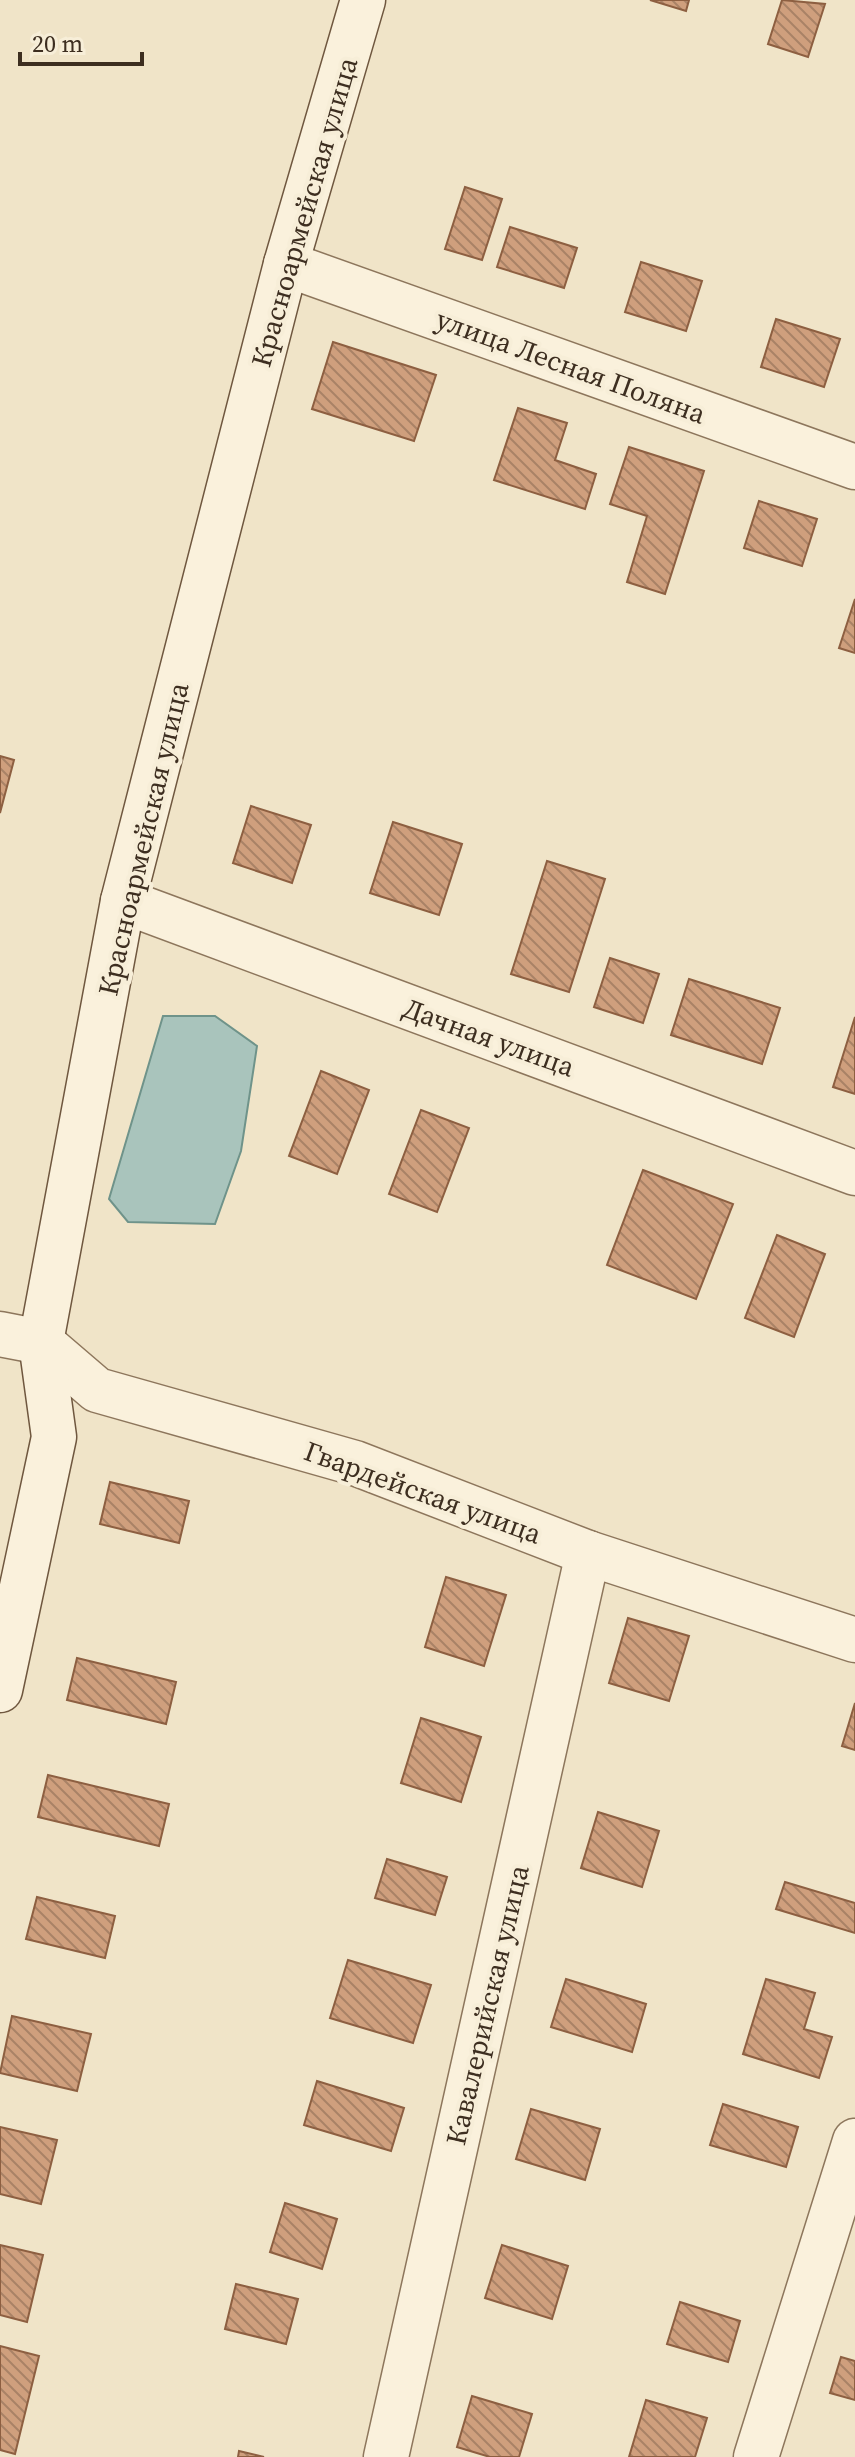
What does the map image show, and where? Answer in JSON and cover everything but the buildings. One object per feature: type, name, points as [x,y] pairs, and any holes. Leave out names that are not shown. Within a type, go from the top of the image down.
[{"type":"street","name":"Красноармейская улица","points":[[0,1690],[54,1437],[20,1338],[123,901],[286,264],[363,0]]},
{"type":"street","name":"улица Лесная Поляна","points":[[286,264],[855,467]]},
{"type":"street","name":"Дачная улица","points":[[123,901],[855,1173]]},
{"type":"street","name":"Гвардейская улица","points":[[20,1338],[97,1390],[355,1463],[588,1553],[855,1640]]},
{"type":"street","name":"Кавалерийская улица","points":[[386,2457],[588,1553]]},
{"type":"street","points":[[756,2457],[855,2141]]},
{"type":"water","points":[[163,1016],[215,1016],[257,1046],[241,1151],[215,1224],[128,1222],[109,1199]]}]
